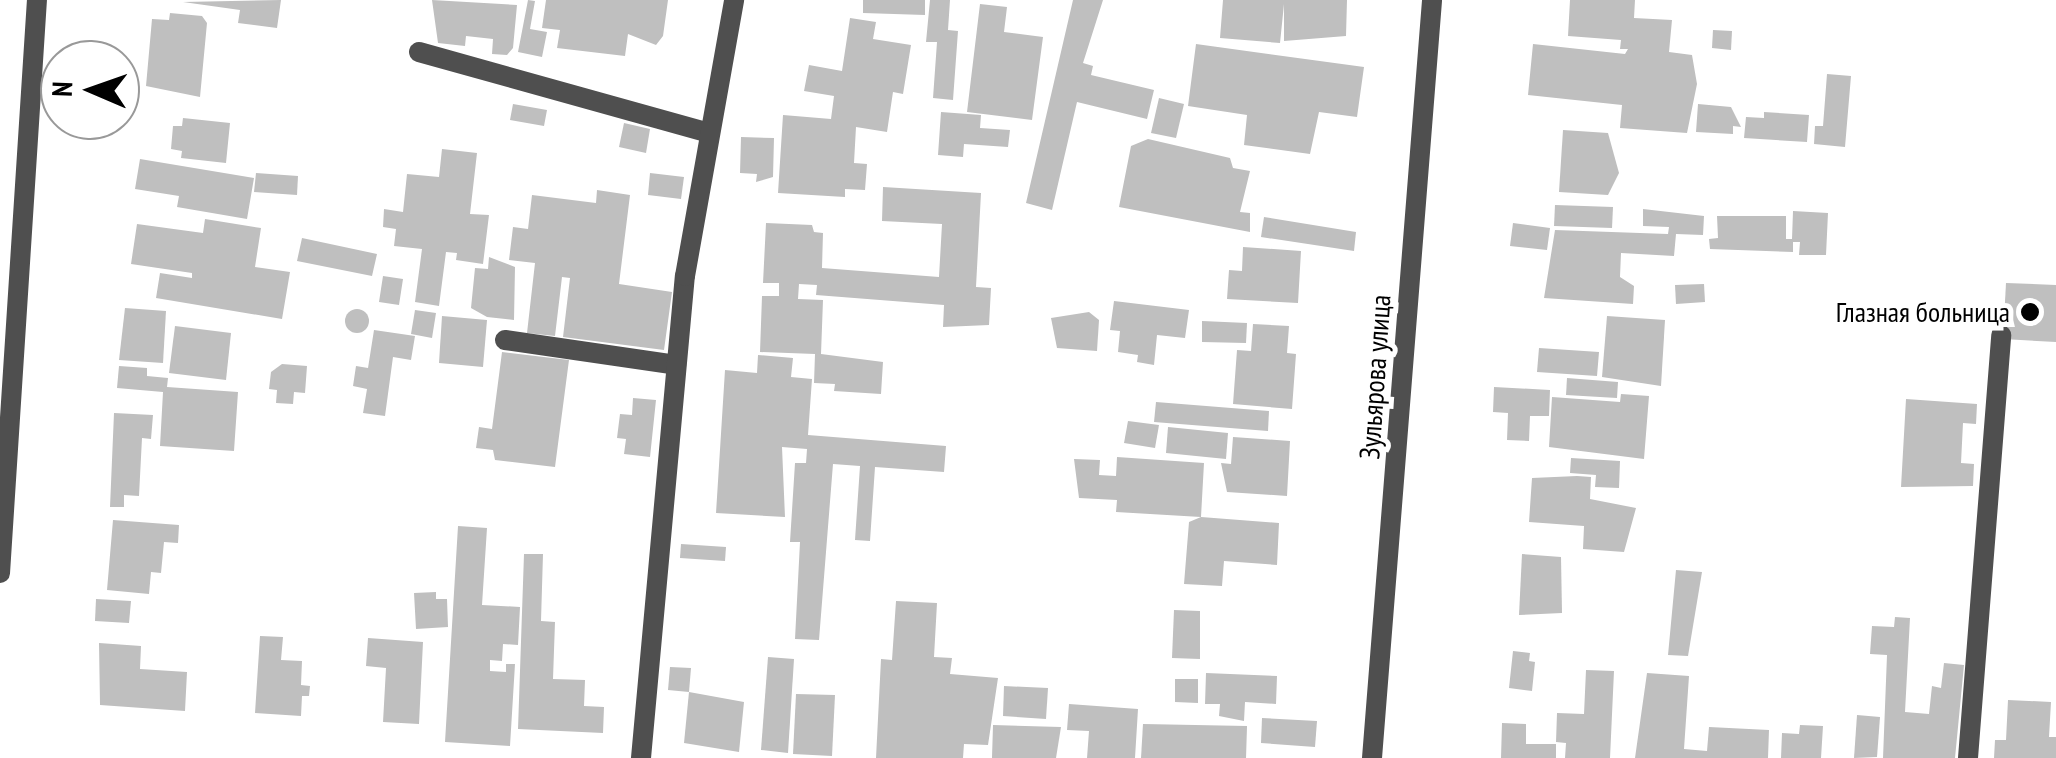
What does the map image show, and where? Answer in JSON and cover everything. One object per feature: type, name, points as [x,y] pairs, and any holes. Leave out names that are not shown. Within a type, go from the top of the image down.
[{"type":"street","points":[[0,573],[37,0]]},
{"type":"street","points":[[641,758],[676,364],[734,0]]},
{"type":"street","name":"Зульярова улица","points":[[1372,758],[1432,0]]},
{"type":"street","points":[[419,52],[710,133]]},
{"type":"street","points":[[1968,758],[2001,335]]},
{"type":"street","points":[[505,340],[676,364]]},
{"type":"building","points":[[281,0],[277,28],[238,23],[240,10],[183,2]]},
{"type":"building","points":[[432,0],[517,5],[513,48],[507,55],[492,54],[493,39],[466,36],[465,46],[438,43]]},
{"type":"building","points":[[528,0],[535,1],[530,29],[547,32],[542,57],[518,52]]},
{"type":"building","points":[[546,0],[668,0],[663,36],[656,45],[628,34],[625,56],[557,48],[560,30],[542,28]]},
{"type":"building","points":[[863,0],[925,0],[925,15],[863,13]]},
{"type":"building","points":[[930,0],[950,0],[948,30],[958,31],[953,100],[933,98],[937,42],[926,42]]},
{"type":"building","points":[[1073,0],[1103,0],[1083,63],[1093,66],[1091,75],[1154,90],[1147,119],[1077,102],[1052,210],[1026,203]]},
{"type":"building","points":[[1223,0],[1347,0],[1346,36],[1284,41],[1284,4],[1280,43],[1220,38]]},
{"type":"building","points":[[1570,0],[1635,0],[1634,18],[1672,20],[1669,52],[1692,55],[1697,84],[1687,133],[1620,128],[1622,105],[1528,95],[1533,44],[1625,54],[1628,49],[1620,49],[1621,40],[1568,36]]},
{"type":"building","points":[[980,4],[1007,7],[1004,32],[1043,37],[1032,120],[967,112]]},
{"type":"building","points":[[170,13],[202,16],[207,23],[200,97],[146,86],[152,19],[169,20]]},
{"type":"building","points":[[850,18],[876,22],[873,39],[911,45],[903,94],[893,92],[887,132],[856,127],[854,163],[867,164],[865,190],[845,189],[845,197],[778,193],[783,115],[831,119],[834,96],[804,91],[809,65],[842,71]]},
{"type":"building","points":[[1713,30],[1732,31],[1731,50],[1712,48]]},
{"type":"building","points":[[1196,44],[1364,67],[1357,117],[1319,112],[1310,154],[1244,145],[1247,115],[1188,106]]},
{"type":"building","points":[[1827,74],[1851,76],[1845,147],[1814,144],[1815,126],[1823,126]]},
{"type":"building","points":[[1159,98],[1184,104],[1176,138],[1151,133]]},
{"type":"building","points":[[513,104],[547,110],[544,126],[510,120]]},
{"type":"building","points":[[1698,104],[1731,107],[1741,127],[1733,126],[1733,134],[1696,132]]},
{"type":"building","points":[[941,112],[981,115],[980,128],[1010,130],[1008,147],[964,144],[963,157],[938,155]]},
{"type":"building","points":[[1764,112],[1809,115],[1807,142],[1744,138],[1746,117],[1764,118]]},
{"type":"building","points":[[183,118],[230,123],[226,163],[181,158],[182,151],[171,149],[173,126],[182,126]]},
{"type":"building","points":[[624,123],[650,129],[646,153],[619,147]]},
{"type":"building","points":[[1563,130],[1608,133],[1619,173],[1608,195],[1559,192]]},
{"type":"building","points":[[741,137],[774,138],[773,177],[756,182],[757,174],[740,173]]},
{"type":"building","points":[[1148,139],[1230,158],[1233,168],[1250,171],[1240,212],[1250,213],[1250,232],[1119,207],[1131,146]]},
{"type":"building","points":[[442,149],[477,153],[470,214],[489,215],[483,264],[456,260],[457,253],[446,252],[439,306],[415,302],[422,249],[394,246],[396,229],[383,227],[384,209],[403,212],[407,174],[439,177]]},
{"type":"building","points":[[140,159],[254,178],[247,219],[177,207],[179,196],[135,189]]},
{"type":"building","points":[[256,173],[298,176],[297,195],[254,192]]},
{"type":"building","points":[[650,173],[684,177],[681,199],[648,195]]},
{"type":"building","points":[[883,187],[981,193],[976,287],[991,288],[989,325],[943,327],[944,305],[816,295],[817,285],[799,284],[798,299],[823,300],[821,354],[883,362],[881,394],[834,391],[835,384],[814,383],[815,354],[760,352],[762,296],[779,296],[779,283],[763,283],[766,223],[812,225],[814,232],[823,233],[822,268],[939,277],[942,224],[882,221]]},
{"type":"building","points":[[597,190],[630,195],[619,284],[672,292],[664,350],[563,337],[570,278],[562,277],[555,336],[527,333],[535,263],[509,260],[513,227],[528,229],[532,195],[596,203]]},
{"type":"building","points":[[1555,205],[1613,207],[1612,228],[1554,226]]},
{"type":"building","points":[[1643,209],[1704,216],[1703,235],[1676,234],[1674,256],[1621,253],[1620,277],[1634,286],[1633,304],[1544,298],[1555,230],[1668,234],[1669,227],[1643,226]]},
{"type":"building","points":[[1793,211],[1828,213],[1826,255],[1799,255],[1800,242],[1793,242],[1793,252],[1710,249],[1709,239],[1718,238],[1717,216],[1786,216],[1786,239],[1792,239]]},
{"type":"building","points":[[1264,217],[1356,232],[1354,251],[1261,237]]},
{"type":"building","points":[[205,219],[261,228],[255,267],[290,272],[282,319],[156,298],[160,273],[192,278],[192,273],[131,264],[137,224],[203,233]]},
{"type":"building","points":[[1513,223],[1550,228],[1547,250],[1510,246]]},
{"type":"building","points":[[302,238],[377,254],[372,276],[297,261]]},
{"type":"building","points":[[1243,247],[1301,251],[1298,303],[1227,299],[1229,270],[1242,271]]},
{"type":"building","points":[[489,257],[515,267],[514,320],[487,317],[471,308],[475,268],[488,269]]},
{"type":"building","points":[[383,276],[403,279],[399,305],[379,302]]},
{"type":"building","name":"Глазная больница","points":[[2006,283],[2056,285],[2056,342],[2003,339]]},
{"type":"building","points":[[1704,284],[1705,302],[1676,304],[1675,285]]},
{"type":"building","points":[[1114,301],[1189,310],[1185,338],[1157,335],[1154,365],[1137,362],[1138,355],[1118,352],[1120,331],[1110,330]]},
{"type":"building","points":[[125,308],[166,311],[163,363],[119,360]]},
{"type":"building","points":[[357,309],[369,321],[357,333],[345,321]]},
{"type":"building","points":[[415,310],[436,313],[432,338],[411,334]]},
{"type":"building","points":[[1089,312],[1099,320],[1097,351],[1057,348],[1051,318]]},
{"type":"building","points":[[442,316],[487,320],[483,367],[439,363]]},
{"type":"building","points":[[1607,316],[1665,320],[1661,386],[1602,377]]},
{"type":"building","points":[[1202,321],[1247,323],[1246,343],[1202,342]]},
{"type":"building","points":[[1253,324],[1289,326],[1287,353],[1296,354],[1292,409],[1233,404],[1237,350],[1251,351]]},
{"type":"building","points":[[175,326],[231,333],[226,380],[169,373]]},
{"type":"building","points":[[374,330],[415,336],[411,360],[393,357],[385,416],[363,413],[367,389],[353,386],[356,366],[368,368]]},
{"type":"building","points":[[1539,348],[1599,352],[1597,376],[1537,372]]},
{"type":"building","points":[[502,352],[569,360],[555,467],[495,460],[493,450],[476,448],[479,427],[492,429]]},
{"type":"building","points":[[758,355],[793,358],[791,377],[812,379],[808,435],[946,446],[944,472],[875,467],[870,541],[855,540],[860,466],[833,464],[819,640],[795,639],[800,542],[790,542],[795,463],[806,463],[807,449],[782,447],[785,517],[716,513],[725,370],[757,373]]},
{"type":"building","points":[[282,364],[307,366],[305,393],[294,392],[293,404],[276,403],[277,390],[269,389],[271,372]]},
{"type":"building","points":[[119,366],[147,368],[147,376],[168,378],[167,387],[238,392],[234,451],[160,446],[163,392],[117,388]]},
{"type":"building","points":[[1567,378],[1618,382],[1617,398],[1566,395]]},
{"type":"building","points":[[1494,387],[1550,390],[1549,416],[1530,416],[1529,441],[1507,440],[1508,413],[1493,412]]},
{"type":"building","points":[[1621,394],[1649,396],[1644,459],[1549,447],[1552,397],[1620,402]]},
{"type":"building","points":[[633,398],[656,400],[650,457],[624,454],[626,439],[617,438],[620,414],[632,415]]},
{"type":"building","points":[[1906,399],[1977,404],[1976,424],[1963,423],[1961,463],[1974,464],[1973,486],[1901,487]]},
{"type":"building","points":[[1156,402],[1269,411],[1268,431],[1154,422]]},
{"type":"building","points":[[114,413],[153,415],[151,439],[142,438],[139,496],[124,495],[124,507],[110,507]]},
{"type":"building","points":[[1128,421],[1159,425],[1155,448],[1124,443]]},
{"type":"building","points":[[1168,427],[1228,433],[1226,459],[1166,453]]},
{"type":"building","points":[[1233,437],[1290,441],[1287,496],[1227,492],[1221,463],[1231,464]]},
{"type":"building","points":[[1117,457],[1204,463],[1201,517],[1116,512],[1117,500],[1079,498],[1074,459],[1100,460],[1099,475],[1116,476]]},
{"type":"building","points":[[1571,458],[1620,461],[1619,488],[1595,487],[1596,475],[1570,473]]},
{"type":"building","points":[[1591,477],[1590,499],[1636,508],[1624,552],[1583,549],[1584,526],[1529,522],[1532,478]]},
{"type":"building","points":[[1201,517],[1279,523],[1277,565],[1224,561],[1222,586],[1184,584],[1189,522]]},
{"type":"building","points":[[113,520],[179,525],[178,543],[164,542],[161,573],[151,572],[149,594],[107,590]]},
{"type":"building","points":[[458,526],[487,528],[482,605],[520,607],[518,645],[503,644],[502,661],[490,660],[490,671],[506,672],[506,664],[515,664],[510,746],[445,742]]},
{"type":"building","points":[[681,544],[726,547],[725,561],[680,558]]},
{"type":"building","points":[[524,554],[543,554],[541,621],[555,622],[553,679],[585,680],[584,706],[604,707],[603,733],[518,729]]},
{"type":"building","points":[[1522,554],[1561,557],[1562,613],[1519,615]]},
{"type":"building","points":[[1676,570],[1702,572],[1688,656],[1668,655]]},
{"type":"building","points":[[436,592],[436,599],[447,599],[448,627],[416,629],[414,593]]},
{"type":"building","points":[[96,599],[131,601],[129,623],[95,621]]},
{"type":"building","points":[[896,601],[937,603],[934,657],[952,658],[950,674],[998,678],[988,745],[964,744],[963,758],[876,758],[881,659],[892,660]]},
{"type":"building","points":[[1174,610],[1200,611],[1200,659],[1172,658]]},
{"type":"building","points":[[1895,617],[1910,618],[1905,712],[1929,714],[1932,686],[1941,688],[1944,663],[1964,665],[1955,758],[1883,758],[1887,655],[1870,654],[1872,626],[1894,627]]},
{"type":"building","points":[[260,636],[283,637],[281,660],[302,661],[301,685],[310,686],[309,696],[302,696],[301,716],[255,713]]},
{"type":"building","points":[[368,638],[423,642],[419,724],[383,722],[386,668],[366,666]]},
{"type":"building","points":[[99,643],[141,646],[140,669],[187,672],[185,711],[100,705]]},
{"type":"building","points":[[1513,651],[1530,653],[1529,661],[1535,662],[1532,691],[1509,688]]},
{"type":"building","points":[[768,657],[794,659],[788,753],[761,750]]},
{"type":"building","points":[[670,667],[691,668],[689,692],[668,690]]},
{"type":"building","points":[[1586,670],[1614,671],[1610,758],[1565,758],[1566,743],[1556,742],[1557,713],[1584,714]]},
{"type":"building","points":[[1206,673],[1277,676],[1276,704],[1245,702],[1244,721],[1219,716],[1220,704],[1205,704]]},
{"type":"building","points":[[1647,673],[1689,676],[1684,749],[1707,751],[1709,727],[1769,730],[1768,758],[1635,758]]},
{"type":"building","points":[[1175,679],[1198,679],[1198,703],[1175,702]]},
{"type":"building","points":[[1004,686],[1048,688],[1046,719],[1003,716]]},
{"type":"building","points":[[689,692],[744,702],[739,752],[684,743]]},
{"type":"building","points":[[796,694],[835,695],[832,756],[793,754]]},
{"type":"building","points":[[2008,700],[2051,702],[2049,737],[2056,737],[2056,758],[1994,758],[1995,740],[2006,740]]},
{"type":"building","points":[[1069,704],[1138,709],[1135,758],[1087,758],[1089,731],[1067,730]]},
{"type":"building","points":[[1857,715],[1880,717],[1877,757],[1854,758]]},
{"type":"building","points":[[1262,718],[1317,721],[1315,747],[1261,743]]},
{"type":"building","points":[[1502,723],[1526,724],[1526,744],[1556,744],[1556,758],[1501,758]]},
{"type":"building","points":[[1143,724],[1247,726],[1246,758],[1141,758]]},
{"type":"building","points":[[993,725],[1061,727],[1056,758],[992,758]]},
{"type":"building","points":[[1800,725],[1823,726],[1821,758],[1781,758],[1782,733],[1799,734]]},
{"type":"place","name":"Глазная больница","points":[[2030,312]]}]
